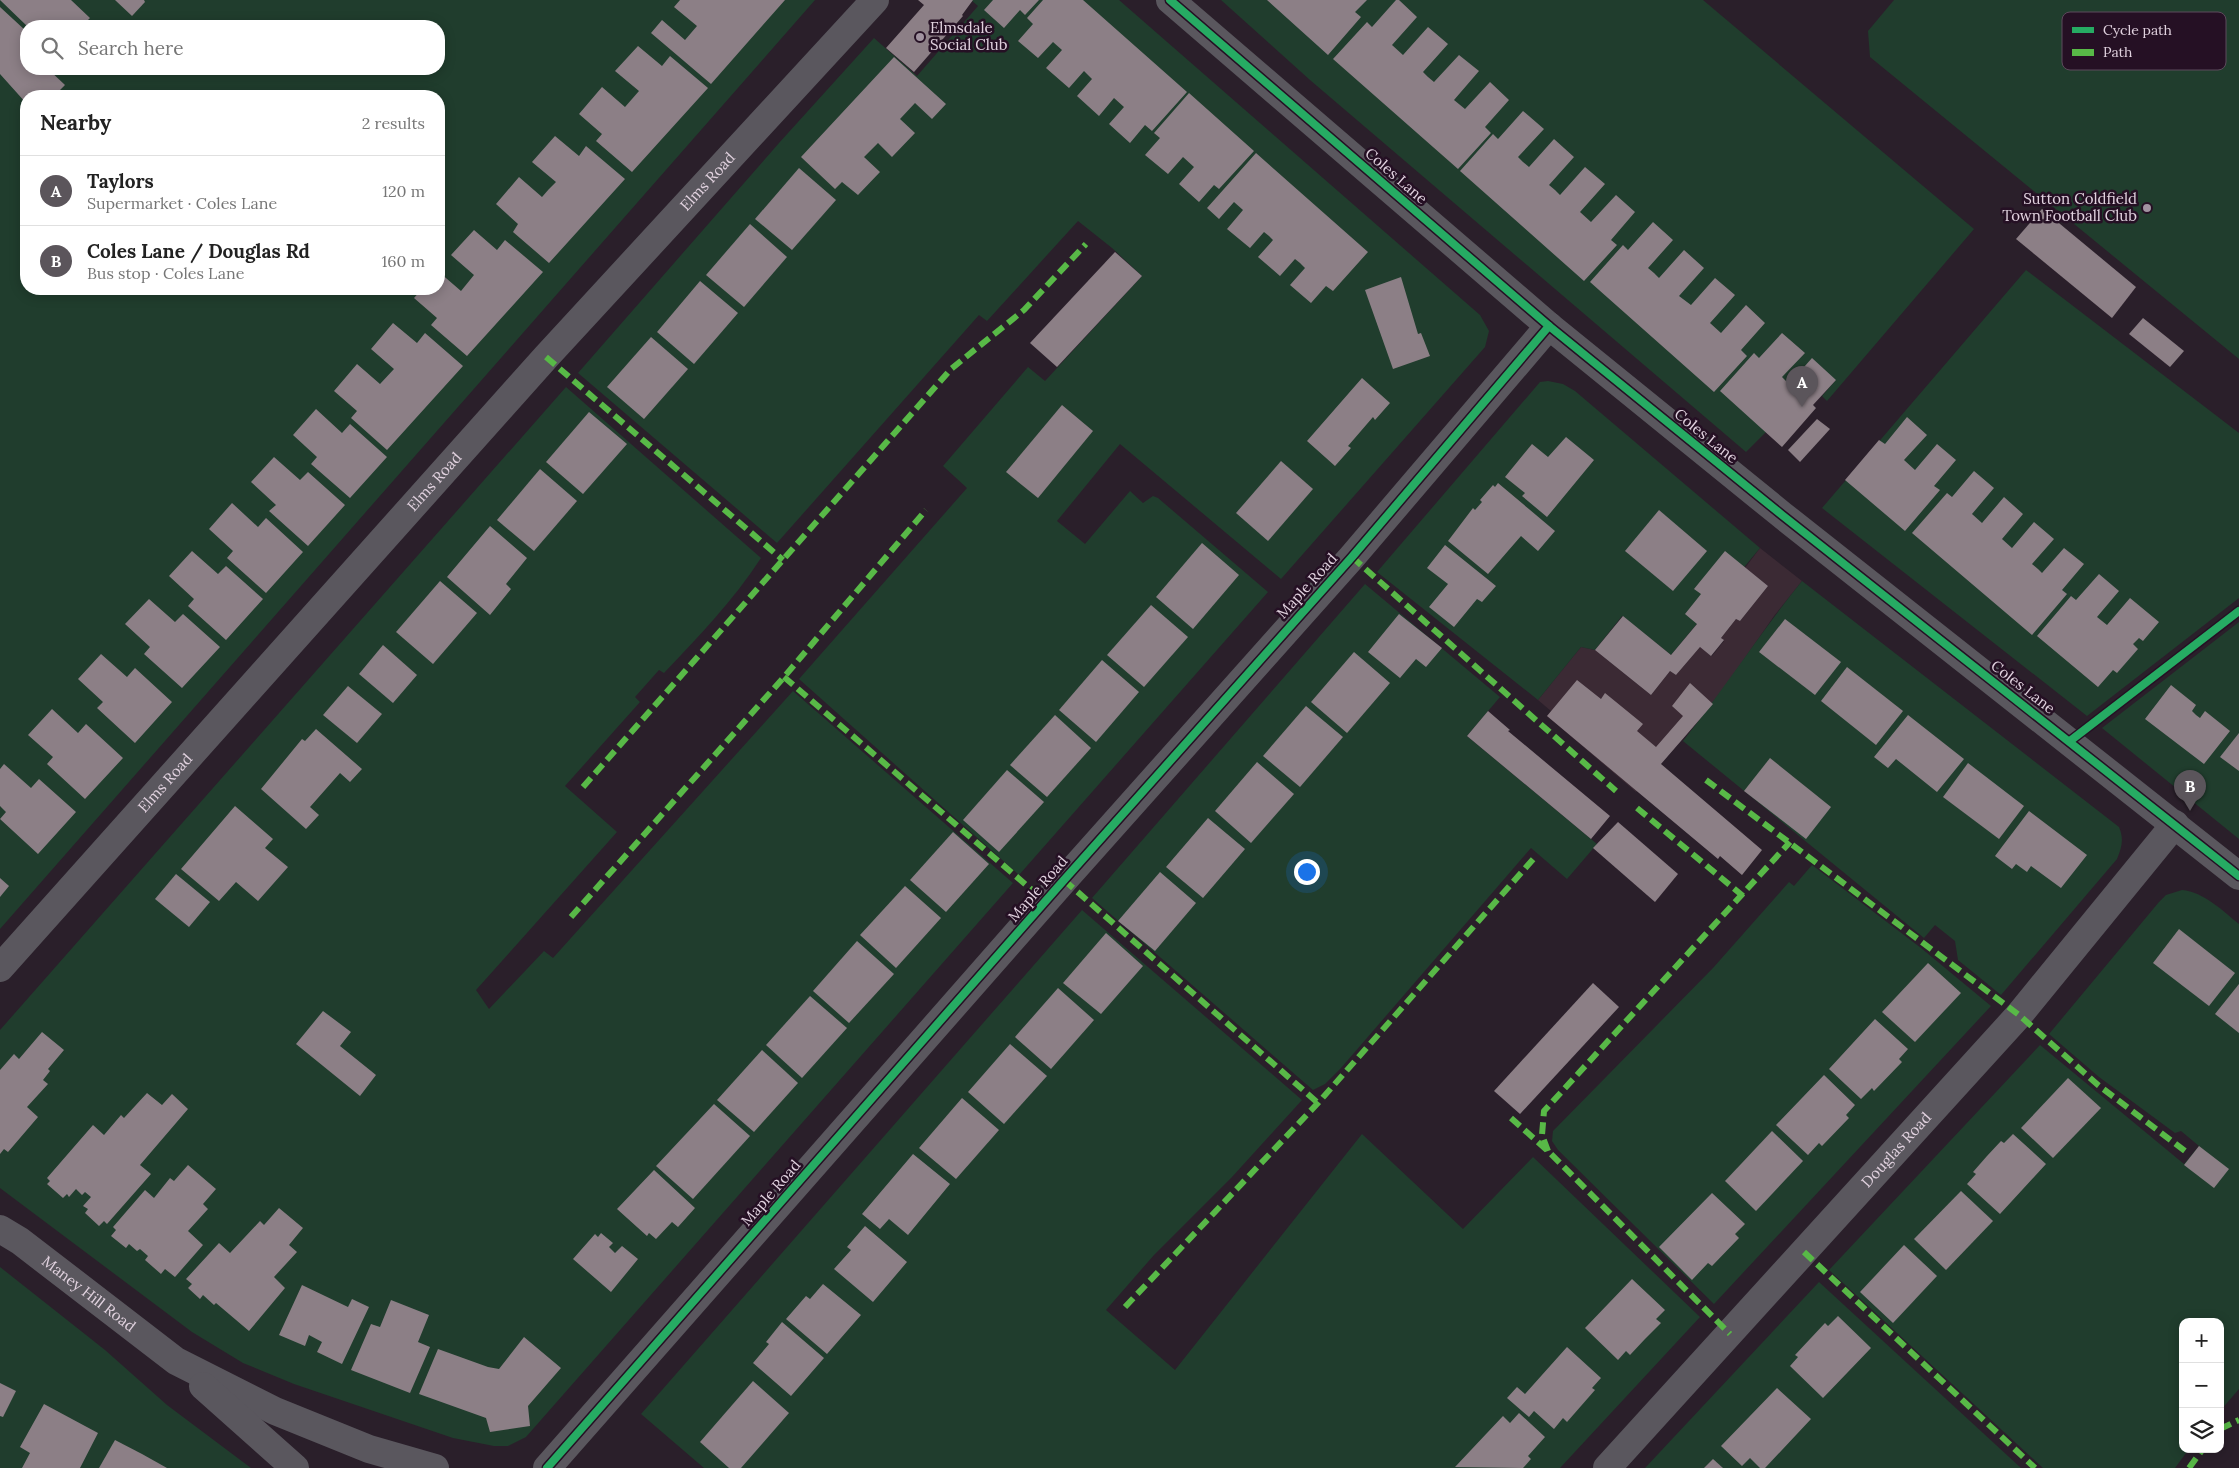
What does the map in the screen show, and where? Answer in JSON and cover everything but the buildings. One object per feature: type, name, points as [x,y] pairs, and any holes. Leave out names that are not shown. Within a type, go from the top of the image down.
[{"type":"street","name":"Elms Road","points":[[0,968],[546,357],[875,0]]},
{"type":"street","name":"Coles Lane","points":[[1170,0],[1549,326],[1782,514],[2239,876]]},
{"type":"street","name":"Maple Road","points":[[547,1468],[1070,873],[1352,557],[1549,326]]},
{"type":"street","name":"Douglas Road","points":[[1607,1468],[2019,1015],[2175,824]]},
{"type":"street","name":"Maney Hill Road","points":[[0,1229],[20,1241],[176,1362],[295,1468]]},
{"type":"street","name":"Maney Hill Road","points":[[176,1362],[364,1458],[435,1468]]},
{"type":"shaded area","points":[[1760,548],[1802,581],[1774,616],[1713,704],[1636,792],[1547,716],[1551,711],[1538,700],[1581,647],[1595,650],[1651,695],[1670,671],[1676,675],[1700,647],[1712,656],[1724,641],[1721,638],[1736,619],[1740,621],[1768,586],[1745,568]]},
{"type":"green space","points":[[0,0],[815,0],[0,929]]},
{"type":"green space","points":[[971,0],[1119,0],[1480,315],[1489,331],[1485,347],[1281,579],[1120,444],[1057,521],[1085,544],[1130,491],[1143,503],[1153,496],[1158,498],[1268,592],[1019,875],[799,679],[967,488],[943,466],[1028,367],[1045,381],[1142,276],[1112,248],[1078,221],[987,321],[979,315],[777,543],[578,373],[779,143],[874,38],[917,76],[978,6]]},
{"type":"green space","points":[[1221,0],[1703,0],[1974,229],[1827,401],[1822,396],[1836,380],[1766,432],[1746,452],[1310,80]]},
{"type":"green space","name":"Sutton Coldfield Town Football Club","points":[[1894,0],[2239,0],[2239,359],[1870,57],[1868,31]]},
{"type":"green space","points":[[2026,270],[2239,433],[2239,598],[2087,716],[1822,508]]},
{"type":"green space","points":[[1548,381],[1563,384],[1575,391],[1760,548],[1671,655],[1622,616],[1595,650],[1581,647],[1538,700],[1377,572],[1540,382]]},
{"type":"green space","points":[[566,387],[761,558],[739,589],[703,632],[664,673],[659,670],[635,697],[640,702],[565,786],[617,832],[476,990],[489,1009],[544,951],[553,958],[793,691],[1013,883],[526,1437],[508,1446],[494,1446],[453,1438],[294,1384],[243,1363],[192,1332],[0,1188],[0,1030]]},
{"type":"green space","points":[[1802,581],[2119,827],[2122,843],[2117,859],[2001,995],[1958,960],[1955,941],[1935,925],[1924,938],[1683,741]]},
{"type":"green space","points":[[1365,584],[1500,697],[1467,736],[1597,844],[1567,879],[1531,848],[1341,1068],[1325,1084],[1313,1090],[1092,898]]},
{"type":"green space","points":[[2239,622],[2239,839],[2102,728]]},
{"type":"green space","points":[[1812,865],[1921,948],[1991,1006],[1714,1304],[1558,1150],[1552,1141],[1553,1131],[1713,968],[1789,882],[1794,886]]},
{"type":"green space","points":[[2182,890],[2198,894],[2220,908],[2239,924],[2239,1389],[2224,1406],[2224,1318],[2179,1318],[2179,1453],[2186,1453],[2175,1468],[2043,1468],[1829,1270],[2040,1045],[2184,1164],[2199,1146],[2181,1131],[2175,1133],[2099,1077],[2049,1034],[2166,895]]},
{"type":"green space","points":[[1082,910],[1302,1100],[1232,1177],[1154,1255],[1106,1310],[1175,1370],[1362,1134],[1463,1229],[1533,1157],[1700,1317],[1560,1468],[704,1468],[641,1414]]},
{"type":"green space","points":[[0,1267],[105,1350],[167,1405],[251,1468],[0,1468]]},
{"type":"green space","points":[[1819,1282],[2021,1468],[1645,1468]]},
{"type":"marked path","points":[[583,787],[951,369],[1024,310],[1086,244]]},
{"type":"marked path","points":[[546,357],[783,560]]},
{"type":"marked path","points":[[571,917],[784,677],[926,510]]},
{"type":"marked path","points":[[1352,557],[1616,791]]},
{"type":"marked path","points":[[784,677],[1046,902]]},
{"type":"marked path","points":[[1706,780],[2019,1015],[2098,1085],[2185,1151]]},
{"type":"marked path","points":[[1637,808],[1743,896]]},
{"type":"marked path","points":[[1548,1151],[1542,1135],[1544,1111],[1790,842]]},
{"type":"marked path","points":[[1125,1307],[1318,1103],[1535,857]]},
{"type":"marked path","points":[[1064,880],[1318,1103]]},
{"type":"marked path","points":[[1511,1118],[1548,1151],[1730,1334]]},
{"type":"marked path","points":[[1804,1252],[2035,1468]]},
{"type":"marked path","points":[[2224,1427],[2239,1420]]},
{"type":"marked path","points":[[2189,1468],[2200,1453]]},
{"type":"cycle path","points":[[1170,0],[1549,326],[1782,515],[2239,876]]},
{"type":"cycle path","points":[[547,1468],[1064,880],[1352,557],[1549,326]]},
{"type":"cycle path","points":[[2070,741],[2239,611]]},
{"type":"place","name":"Elmsdale Social Club","points":[[920,37]]},
{"type":"place","name":"Sutton Coldfield Town Football Club","points":[[2147,208]]},
{"type":"place","name":"Taylors","points":[[1802,407]]},
{"type":"place","name":"Coles Lane / Douglas Rd","points":[[2190,811]]}]
